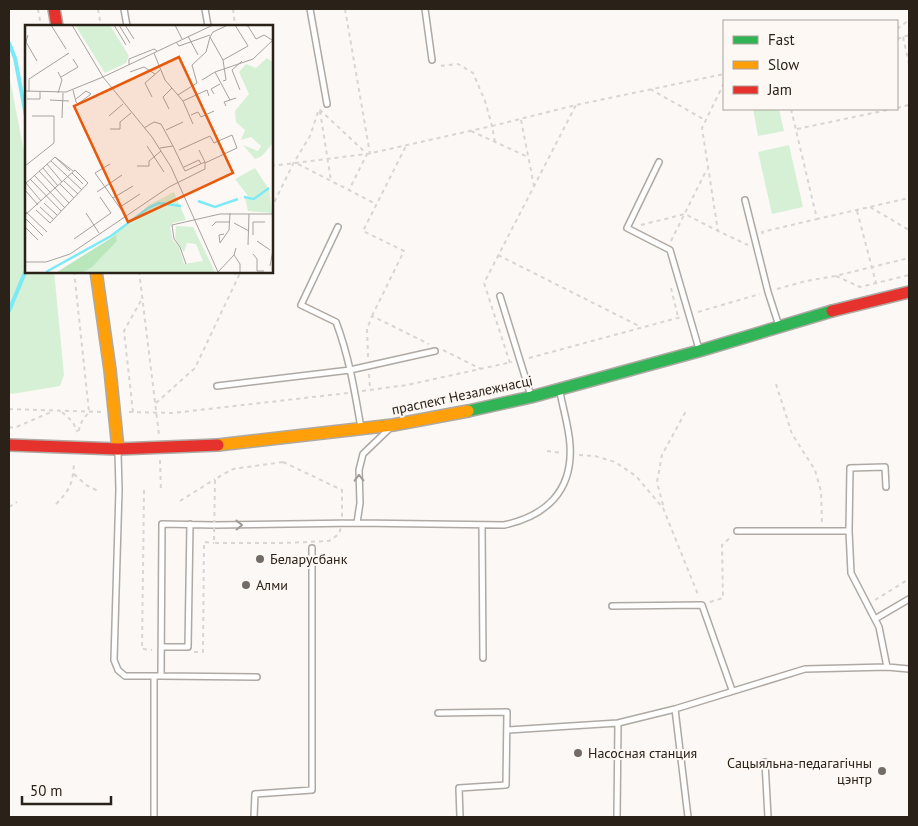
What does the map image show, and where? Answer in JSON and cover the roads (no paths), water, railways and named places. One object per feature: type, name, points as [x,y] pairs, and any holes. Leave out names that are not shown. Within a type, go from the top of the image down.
[{"type":"main road","points":[[54,9],[57,25]]},
{"type":"main road","points":[[96,272],[118,449]]},
{"type":"main road","name":"праспект Незалежнасці","points":[[9,445],[118,449],[227,446],[393,425],[481,409],[531,397],[699,351],[848,306],[909,292]]},
{"type":"lane","points":[[124,9],[127,25]]},
{"type":"lane","points":[[205,9],[208,25]]},
{"type":"lane","points":[[310,9],[327,104]]},
{"type":"lane","points":[[425,9],[432,60]]},
{"type":"lane","points":[[659,162],[627,228],[670,250],[699,351]]},
{"type":"lane","points":[[745,200],[768,292],[780,327]]},
{"type":"lane","points":[[338,227],[301,305],[336,322],[350,370],[361,428]]},
{"type":"lane","points":[[500,296],[531,397]]},
{"type":"lane","points":[[217,386],[350,370],[437,350]]},
{"type":"lane","points":[[161,676],[162,524],[357,523],[504,525],[520,521],[550,505],[562,488],[570,466],[570,444],[559,389]]},
{"type":"lane","points":[[357,523],[360,503],[359,470],[363,454],[393,425]]},
{"type":"lane","points":[[118,449],[119,490],[114,660],[118,670],[125,676],[257,677]]},
{"type":"lane","points":[[886,486],[885,467],[850,468],[849,531],[851,573],[879,627],[887,667]]},
{"type":"lane","points":[[162,647],[188,647],[190,524]]},
{"type":"lane","points":[[482,525],[483,658]]},
{"type":"lane","points":[[737,531],[849,531]]},
{"type":"lane","points":[[254,817],[255,794],[312,790],[312,548]]},
{"type":"lane","points":[[875,619],[909,599]]},
{"type":"lane","points":[[612,606],[702,605],[732,690]]},
{"type":"lane","points":[[508,730],[618,723],[675,709],[805,669],[887,667],[909,669]]},
{"type":"lane","points":[[154,676],[154,817]]},
{"type":"lane","points":[[675,709],[688,817]]},
{"type":"lane","points":[[438,714],[507,712],[506,785],[460,788],[460,817]]},
{"type":"lane","points":[[617,817],[618,723]]},
{"type":"lane","points":[[766,762],[768,817]]},
{"type":"waterway","points":[[9,43],[15,58],[25,111]]},
{"type":"waterway","points":[[9,311],[25,272]]},
{"type":"place","name":"Беларусбанк","points":[[260,559]]},
{"type":"place","name":"Алми","points":[[246,585]]},
{"type":"place","name":"Насосная станция","points":[[578,753]]},
{"type":"place","name":"Сацыяльна-педагагічны цэнтр","points":[[882,771]]}]
